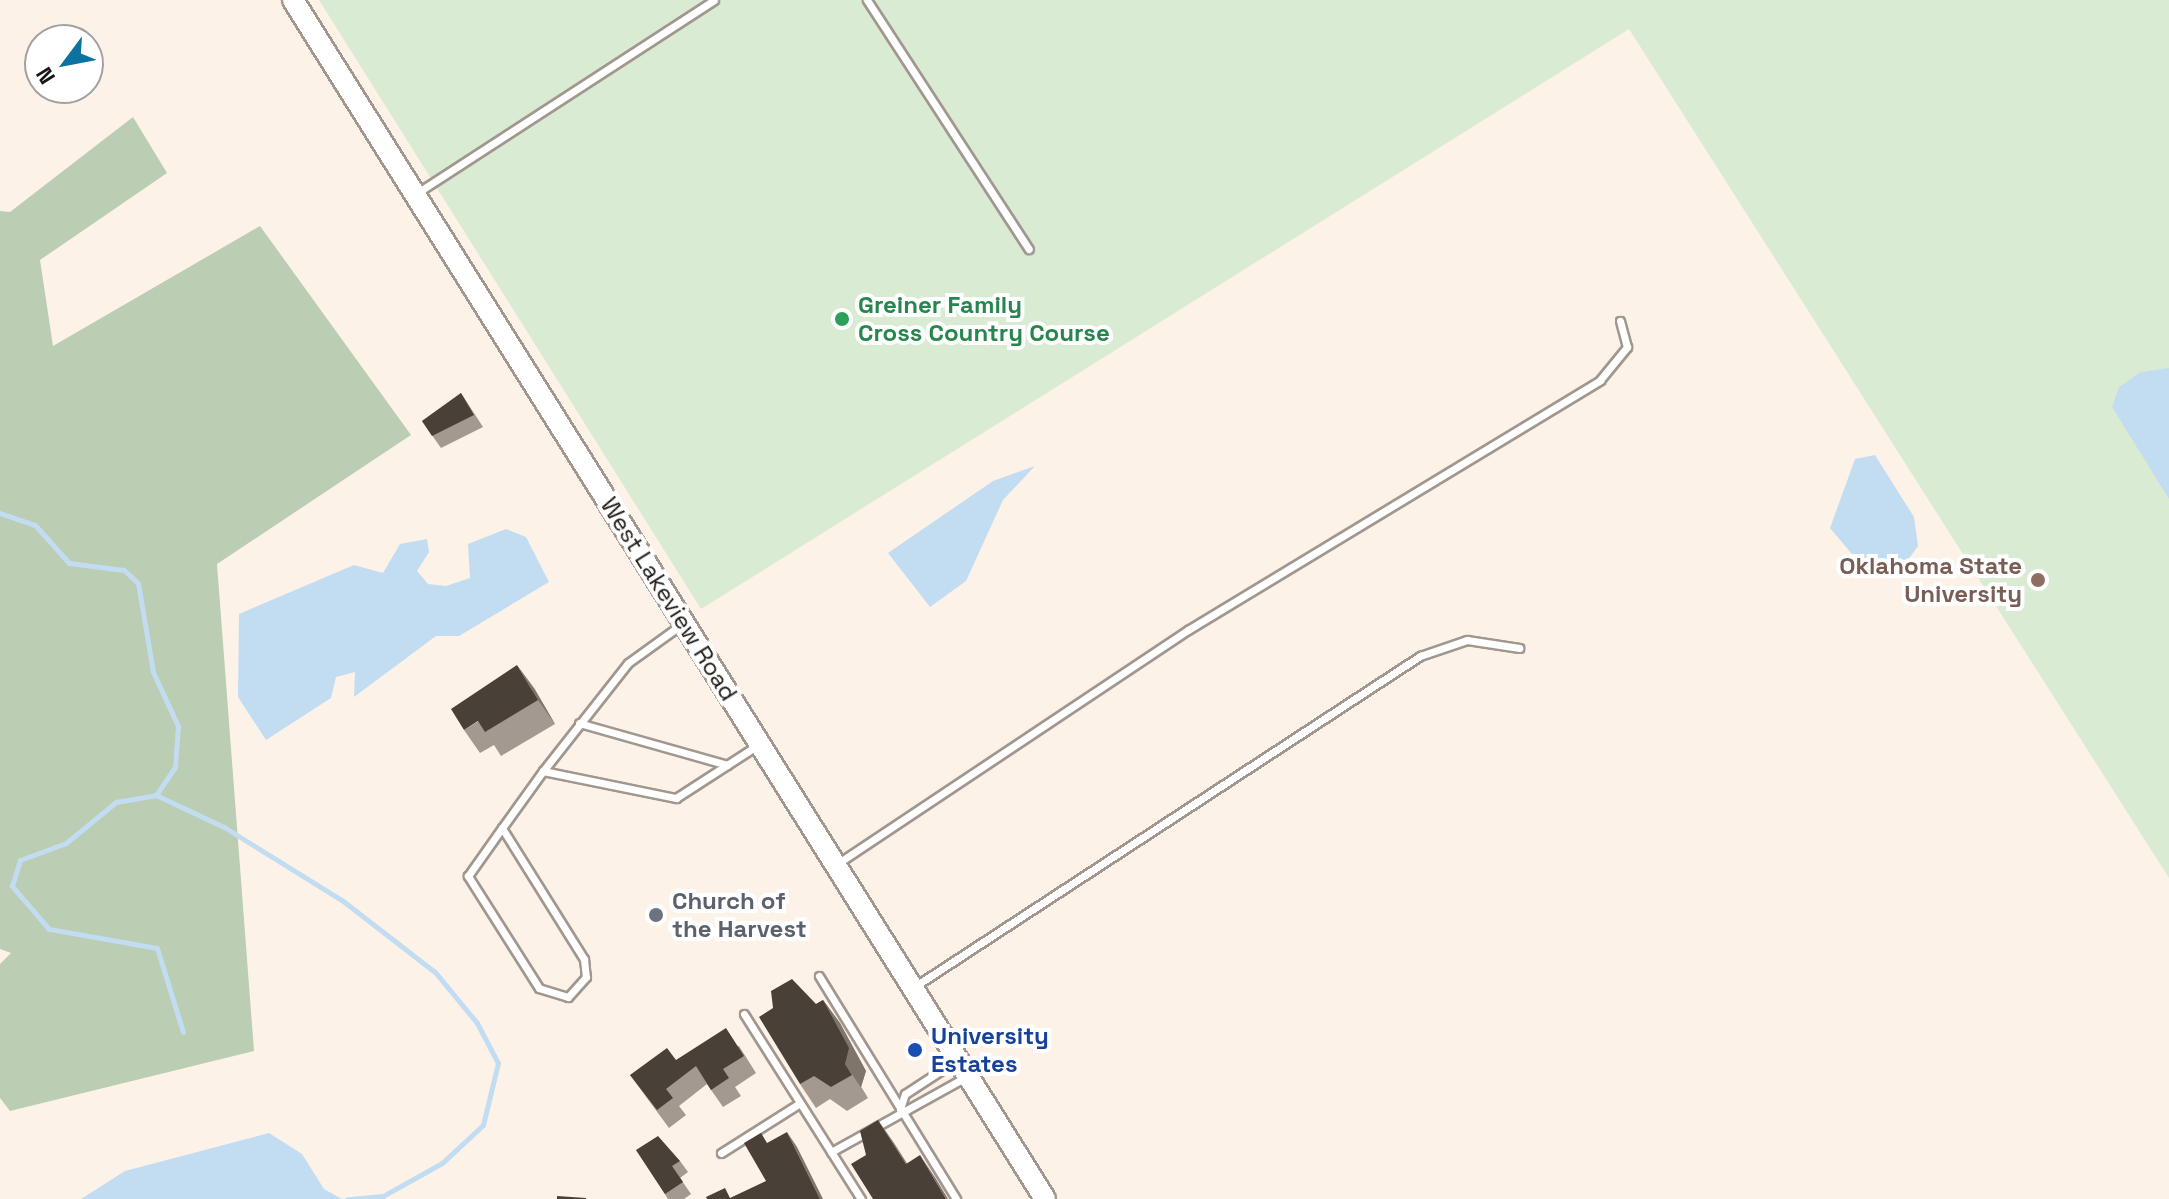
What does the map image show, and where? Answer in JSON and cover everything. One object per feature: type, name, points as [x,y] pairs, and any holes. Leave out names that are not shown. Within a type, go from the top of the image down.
[{"type":"main road","name":"West Lakeview Road","points":[[293,0],[1045,1199]]},
{"type":"lane","points":[[415,194],[714,0]]},
{"type":"lane","points":[[867,0],[1029,249]]},
{"type":"lane","points":[[835,865],[1188,630],[1600,380],[1627,347],[1620,321]]},
{"type":"lane","points":[[502,828],[584,959],[586,977],[568,997],[539,988],[468,876],[502,828],[543,771],[579,723],[628,663],[684,623]]},
{"type":"lane","points":[[912,988],[1420,656],[1467,640],[1519,648]]},
{"type":"lane","points":[[579,723],[727,765]]},
{"type":"lane","points":[[543,771],[676,798],[760,744]]},
{"type":"lane","points":[[819,976],[956,1199]]},
{"type":"lane","points":[[744,1014],[861,1199]]},
{"type":"lane","points":[[900,1109],[905,1094],[962,1068]]},
{"type":"lane","points":[[831,1152],[900,1109],[915,1110],[962,1068]]},
{"type":"lane","points":[[721,1153],[800,1103]]},
{"type":"green space","name":"Greiner Family Cross Country Course","points":[[319,0],[2169,0],[2169,878],[1629,29],[701,609]]},
{"type":"green space","points":[[133,117],[167,173],[40,260],[53,346],[260,226],[411,435],[217,564],[254,1051],[10,1111],[0,1098],[0,964],[11,953],[0,949],[0,211],[10,212]]},
{"type":"water","points":[[2169,368],[2169,499],[2112,407],[2119,387],[2141,372]]},
{"type":"water","points":[[1875,455],[1914,517],[1918,546],[1900,571],[1852,554],[1830,528],[1855,459]]},
{"type":"water","points":[[1035,466],[1003,500],[966,581],[930,607],[888,553],[993,481]]},
{"type":"water","points":[[506,529],[526,537],[549,582],[459,636],[436,636],[354,697],[355,672],[336,677],[331,698],[266,740],[238,697],[239,614],[354,565],[383,573],[400,544],[427,539],[429,552],[417,571],[428,584],[446,586],[470,578],[468,544]]},
{"type":"water","points":[[269,1133],[302,1154],[324,1189],[342,1199],[81,1199],[125,1171]]},
{"type":"building","points":[[461,393],[474,415],[432,436],[422,421]]},
{"type":"building","points":[[517,665],[538,700],[485,732],[478,721],[464,730],[451,709]]},
{"type":"building","points":[[792,979],[816,1004],[823,1000],[849,1048],[845,1064],[852,1075],[831,1087],[814,1076],[800,1084],[759,1017],[773,1008],[771,991]]},
{"type":"building","points":[[726,1028],[744,1056],[723,1069],[729,1078],[711,1090],[696,1066],[666,1089],[673,1098],[657,1110],[630,1075],[667,1048],[676,1060]]},
{"type":"building","points":[[878,1120],[906,1164],[920,1155],[946,1199],[873,1199],[851,1164],[866,1155],[860,1131]]},
{"type":"building","points":[[787,1132],[820,1199],[707,1199],[725,1188],[730,1198],[766,1181],[744,1143],[761,1133],[767,1143]]},
{"type":"building","points":[[658,1136],[680,1161],[672,1166],[683,1182],[665,1194],[636,1150]]},
{"type":"building","points":[[557,1196],[586,1198],[586,1199],[557,1199]]},
{"type":"waterway","points":[[0,513],[35,525],[69,563],[124,570],[138,583],[153,672],[178,726],[175,767],[156,795]]},
{"type":"waterway","points":[[183,1032],[157,948],[49,929],[12,886],[20,860],[66,843],[116,802],[156,795],[224,827],[343,901],[435,972],[477,1023],[498,1063],[483,1125],[442,1163],[383,1196],[347,1199]]},
{"type":"place","name":"Greiner Family Cross Country Course","points":[[842,319]]},
{"type":"place","name":"Oklahoma State University","points":[[2038,580]]},
{"type":"place","name":"Church of the Harvest","points":[[656,915]]},
{"type":"place","name":"University Estates","points":[[915,1050]]}]
